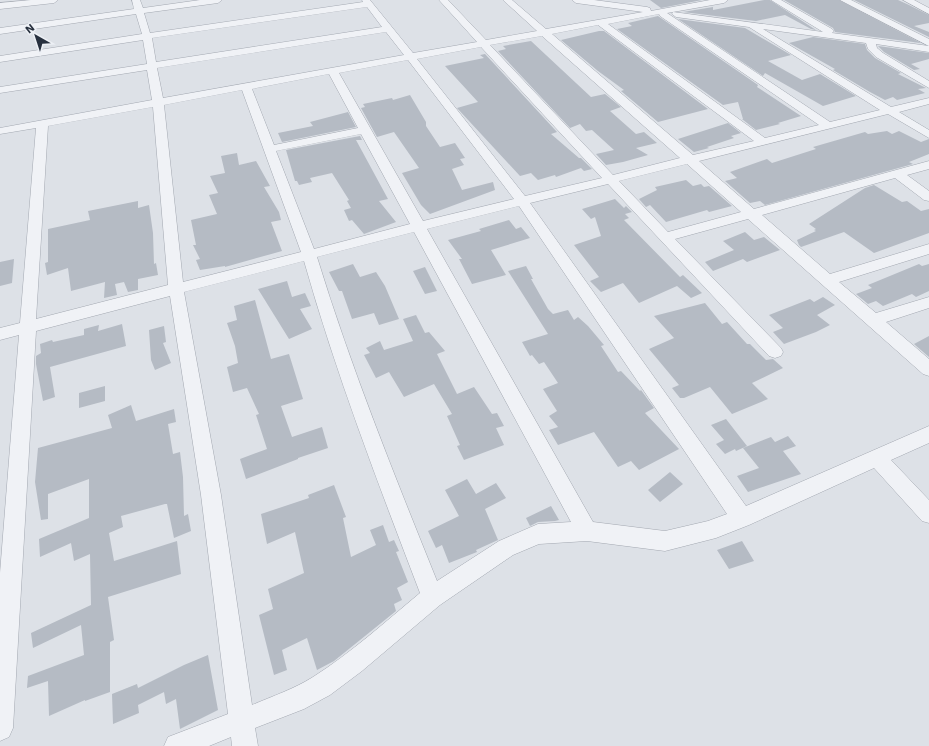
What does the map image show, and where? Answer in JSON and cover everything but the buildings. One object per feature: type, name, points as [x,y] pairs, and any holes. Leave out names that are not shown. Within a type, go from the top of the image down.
[{"type":"street","points":[[0,6],[54,0]]},
{"type":"street","points":[[0,31],[139,6],[218,0]]},
{"type":"street","points":[[444,0],[483,44],[775,352]]},
{"type":"street","points":[[507,0],[929,369]]},
{"type":"street","points":[[576,0],[929,49]]},
{"type":"street","points":[[643,0],[828,126]]},
{"type":"street","points":[[0,131],[332,70],[601,23],[708,1],[724,0]]},
{"type":"street","points":[[775,0],[836,36]]},
{"type":"street","points":[[844,0],[929,43]]},
{"type":"street","points":[[907,0],[929,11]]},
{"type":"street","points":[[0,60],[367,2],[523,202],[742,518]]},
{"type":"street","points":[[139,6],[147,37],[158,102],[176,288],[211,495],[245,746]]},
{"type":"street","points":[[601,23],[763,142]]},
{"type":"street","points":[[748,23],[929,135]]},
{"type":"street","points":[[0,90],[389,29]]},
{"type":"street","points":[[871,40],[871,46],[877,53],[929,85]]},
{"type":"street","points":[[332,70],[417,227],[587,531]]},
{"type":"street","points":[[246,86],[309,254],[328,318],[354,394],[432,597]]},
{"type":"street","points":[[0,334],[309,254],[929,101]]},
{"type":"street","points":[[0,728],[6,577],[29,326],[42,124]]},
{"type":"street","points":[[270,149],[364,130]]},
{"type":"street","points":[[666,237],[752,215],[929,165]]},
{"type":"street","points":[[898,174],[929,197]]},
{"type":"street","points":[[827,280],[929,249]]},
{"type":"street","points":[[873,320],[929,302]]},
{"type":"street","points":[[177,746],[295,700],[321,686],[354,663],[432,597],[506,548],[538,534],[587,531],[665,541],[709,530],[742,518],[929,434]]},
{"type":"street","points":[[876,457],[929,514]]}]
